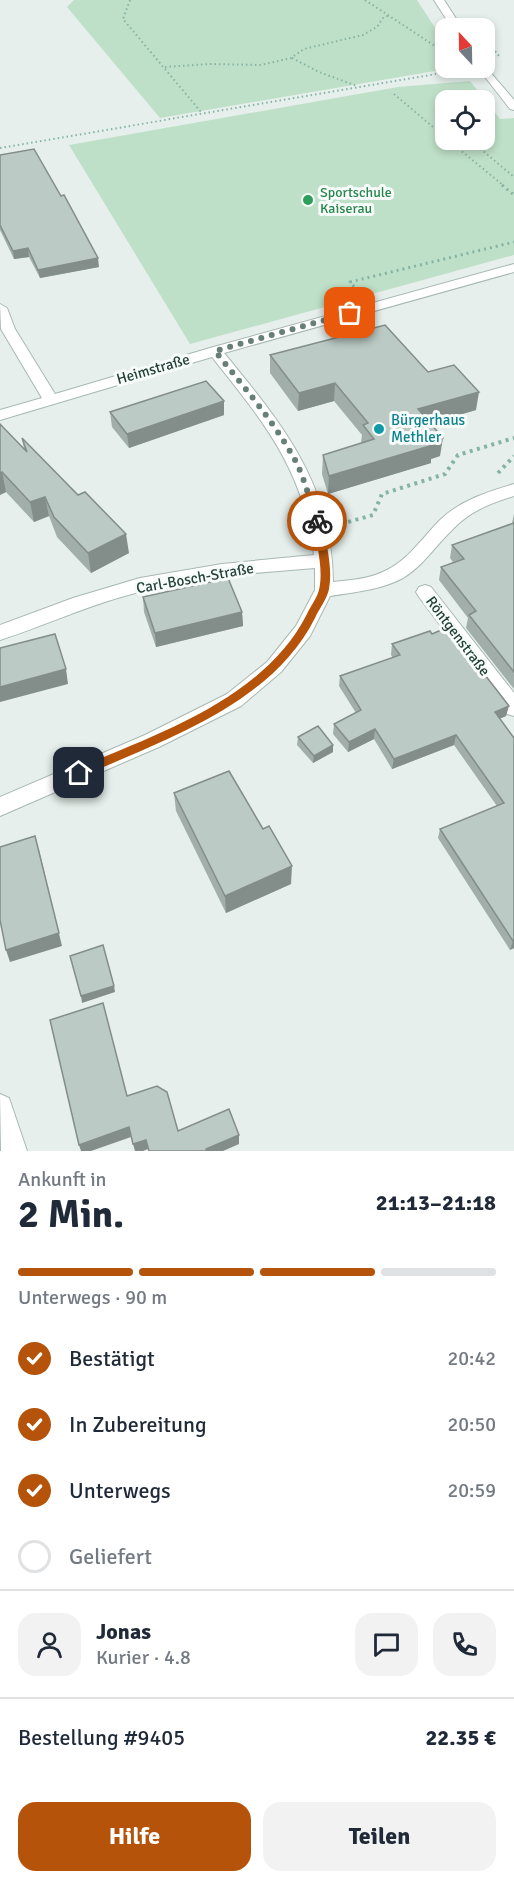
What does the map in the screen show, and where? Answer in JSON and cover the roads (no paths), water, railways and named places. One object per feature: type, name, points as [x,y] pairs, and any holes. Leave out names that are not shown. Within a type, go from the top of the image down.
[{"type":"street","points":[[439,0],[451,18]]},
{"type":"street","points":[[491,78],[514,107]]},
{"type":"street","name":"Heimstraße","points":[[0,415],[215,351],[514,268]]},
{"type":"street","points":[[0,308],[4,330],[50,399]]},
{"type":"street","points":[[0,807],[152,741],[234,700],[274,667],[303,631],[324,590],[324,561],[320,530],[296,462],[274,425],[215,351]]},
{"type":"street","points":[[324,590],[365,585],[386,578],[403,569],[462,511],[484,500],[514,490]]},
{"type":"street","name":"Carl-Bosch-Straße","points":[[0,633],[94,598],[159,580],[239,568],[324,561]]},
{"type":"street","name":"Röntgenstraße","points":[[425,592],[514,708]]},
{"type":"street","points":[[0,1107],[14,1151]]},
{"type":"place","name":"Sportschule Kaiserau","points":[[308,200]]},
{"type":"place","name":"Bürgerhaus Methler","points":[[379,429]]}]
